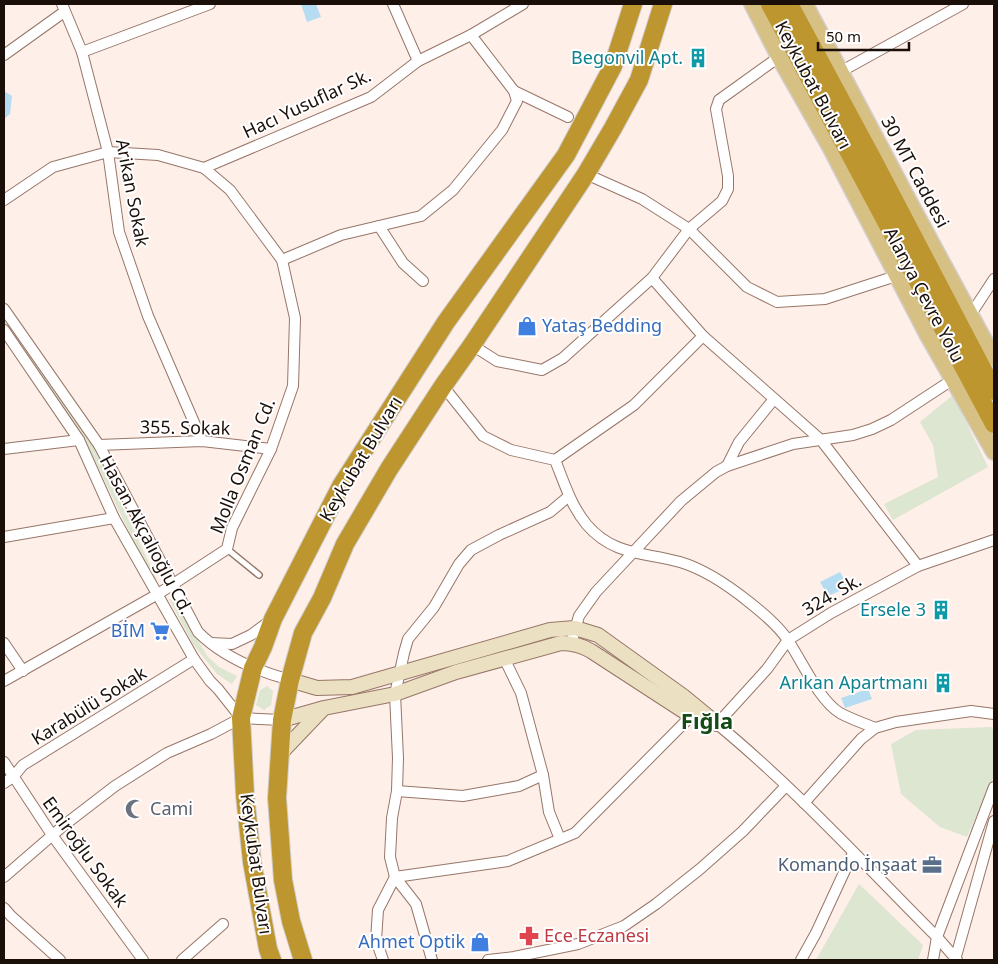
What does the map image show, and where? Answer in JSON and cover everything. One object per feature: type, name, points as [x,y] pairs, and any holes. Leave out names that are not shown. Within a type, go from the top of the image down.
[{"type":"highway","name":"Keykubat Bulvarı","points":[[272,960],[268,948],[252,862],[245,795],[241,718],[253,668],[273,619],[341,486],[446,322],[566,155],[613,66],[633,4]]},
{"type":"highway","name":"Keykubat Bulvarı","points":[[303,960],[291,920],[283,880],[276,798],[282,720],[290,680],[303,634],[322,598],[345,544],[389,469],[442,386],[586,174],[639,80],[663,4]]},
{"type":"highway","points":[[654,29],[671,4]]},
{"type":"highway","name":"Keykubat Bulvarı","points":[[770,4],[856,166]]},
{"type":"highway","name":"Keykubat Bulvarı","points":[[789,4],[872,158]]},
{"type":"highway","name":"Alanya Çevre Yolu","points":[[872,158],[994,391]]},
{"type":"highway","name":"Alanya Çevre Yolu","points":[[856,166],[994,424]]},
{"type":"main road","points":[[752,4],[830,147],[952,380],[994,452]]},
{"type":"main road","name":"30 MT Caddesi","points":[[805,4],[994,358]]},
{"type":"street","points":[[82,52],[210,4]]},
{"type":"street","points":[[393,4],[418,61]]},
{"type":"street","name":"Hacı Yusuflar Sk.","points":[[204,168],[371,97],[418,61],[471,36],[523,4]]},
{"type":"street","points":[[840,72],[963,4]]},
{"type":"street","points":[[4,55],[63,8]]},
{"type":"street","name":"Arikan Sokak","points":[[63,8],[82,52],[108,152],[119,232],[148,316],[202,441]]},
{"type":"street","points":[[282,260],[341,234],[421,216],[453,190],[502,130],[517,101],[514,90],[471,36]]},
{"type":"street","points":[[472,344],[497,361],[542,370],[563,358],[652,278],[689,229],[722,201],[728,189],[728,176],[716,110],[719,100],[780,57]]},
{"type":"street","points":[[514,90],[568,117]]},
{"type":"street","name":"Molla Osman Cd.","points":[[4,200],[54,167],[108,152],[158,155],[204,168],[230,190],[282,260],[295,318],[293,386],[271,449],[232,528],[227,549],[158,594],[4,681]]},
{"type":"street","points":[[586,174],[642,199],[689,229],[747,287],[777,302],[825,299],[896,276]]},
{"type":"street","points":[[379,226],[403,263],[422,281]]},
{"type":"street","points":[[652,278],[703,336],[822,440],[918,566]]},
{"type":"street","points":[[972,314],[994,279]]},
{"type":"street","name":"Hasan Akçalıoğlu Cd.","points":[[4,309],[99,445],[174,583],[198,632],[210,643],[253,668],[290,680]]},
{"type":"street","name":"Hasan Akçalıoğlu Cd.","points":[[4,330],[79,440],[114,518],[194,660],[241,718]]},
{"type":"street","points":[[442,386],[484,436],[511,450],[555,460],[634,405],[703,336]]},
{"type":"street","points":[[571,643],[579,616],[596,592],[681,502],[704,481],[727,466],[793,444],[853,435],[884,423],[952,380]]},
{"type":"street","points":[[727,466],[739,442],[774,399]]},
{"type":"street","points":[[4,449],[79,440]]},
{"type":"street","name":"355. Sokak","points":[[99,445],[202,441],[271,449]]},
{"type":"street","points":[[555,460],[569,496],[586,524],[596,534],[607,542],[633,553],[681,562],[725,584],[768,618],[788,640],[806,671],[833,707],[839,712],[875,728]]},
{"type":"street","points":[[432,960],[416,904],[395,877],[390,858],[398,758],[395,694],[398,674],[408,639],[434,607],[459,564],[471,550],[550,512],[569,496]]},
{"type":"street","points":[[4,537],[114,518]]},
{"type":"street","name":"324. Sk.","points":[[717,724],[767,669],[788,640],[830,613],[918,566],[994,540]]},
{"type":"street","points":[[210,643],[232,644],[251,636],[273,619]]},
{"type":"street","points":[[290,680],[317,688],[352,687],[550,630],[575,628],[598,635],[684,696],[752,752],[937,937],[956,959]]},
{"type":"street","points":[[4,643],[23,671]]},
{"type":"street","points":[[4,877],[52,835],[116,786],[167,753],[211,734],[241,718],[282,720],[324,708],[395,694],[456,672],[561,643],[581,645],[591,650],[691,716],[717,724]]},
{"type":"street","points":[[504,658],[521,693],[543,776],[550,812],[560,839]]},
{"type":"street","name":"Karabülü Sokak","points":[[8,780],[23,766],[194,660]]},
{"type":"street","points":[[279,755],[324,708]]},
{"type":"street","points":[[804,803],[861,739],[875,728],[896,722],[971,711],[994,714]]},
{"type":"street","points":[[395,877],[508,861],[575,833],[691,716]]},
{"type":"street","name":"Emiroğlu Sokak","points":[[4,762],[8,780],[52,835],[143,960]]},
{"type":"street","points":[[396,790],[463,796],[519,786],[543,776]]},
{"type":"street","points":[[488,960],[514,959],[578,944],[624,926],[656,904],[700,869],[743,831],[786,786]]},
{"type":"street","points":[[933,960],[937,937],[994,787]]},
{"type":"street","points":[[956,959],[990,851],[994,821]]},
{"type":"street","points":[[801,960],[816,933],[853,853]]},
{"type":"street","points":[[383,960],[376,940],[378,910],[395,877]]},
{"type":"street","points":[[4,908],[60,960]]},
{"type":"street","points":[[182,960],[223,924]]},
{"type":"lane","points":[[227,549],[259,575]]},
{"type":"green space","points":[[4,315],[94,446],[157,580],[153,582],[89,448],[4,322]]},
{"type":"green space","points":[[953,395],[988,467],[893,520],[884,504],[938,477],[933,445],[920,422]]},
{"type":"green space","points":[[169,599],[173,599],[208,657],[219,667],[237,676],[232,684],[217,674],[193,644]]},
{"type":"green space","points":[[267,686],[273,691],[271,705],[264,710],[256,705],[260,690]]},
{"type":"green space","points":[[991,727],[994,731],[994,776],[967,837],[940,827],[901,794],[891,744],[916,730]]},
{"type":"green space","points":[[859,884],[923,945],[918,960],[816,960]]},
{"type":"water","points":[[301,4],[316,4],[321,17],[307,22]]},
{"type":"water","points":[[4,91],[12,96],[10,114],[4,119]]},
{"type":"water","points":[[840,572],[849,587],[828,596],[820,582]]},
{"type":"water","points":[[868,689],[872,699],[845,708],[841,698]]},
{"type":"place","name":"Begonvil Apt.","points":[[698,58]]},
{"type":"place","name":"Yataş Bedding","points":[[527,326]]},
{"type":"place","name":"Ersele 3","points":[[941,610]]},
{"type":"place","name":"BİM","points":[[160,631]]},
{"type":"place","name":"Arıkan Apartmanı","points":[[943,683]]},
{"type":"place","name":"Cami","points":[[135,809]]},
{"type":"place","name":"Komando İnşaat","points":[[932,865]]},
{"type":"place","name":"Ece Eczanesi","points":[[529,936]]},
{"type":"place","name":"Ahmet Optik","points":[[480,942]]},
{"type":"district","name":"Fığla","points":[[707,721]]}]
